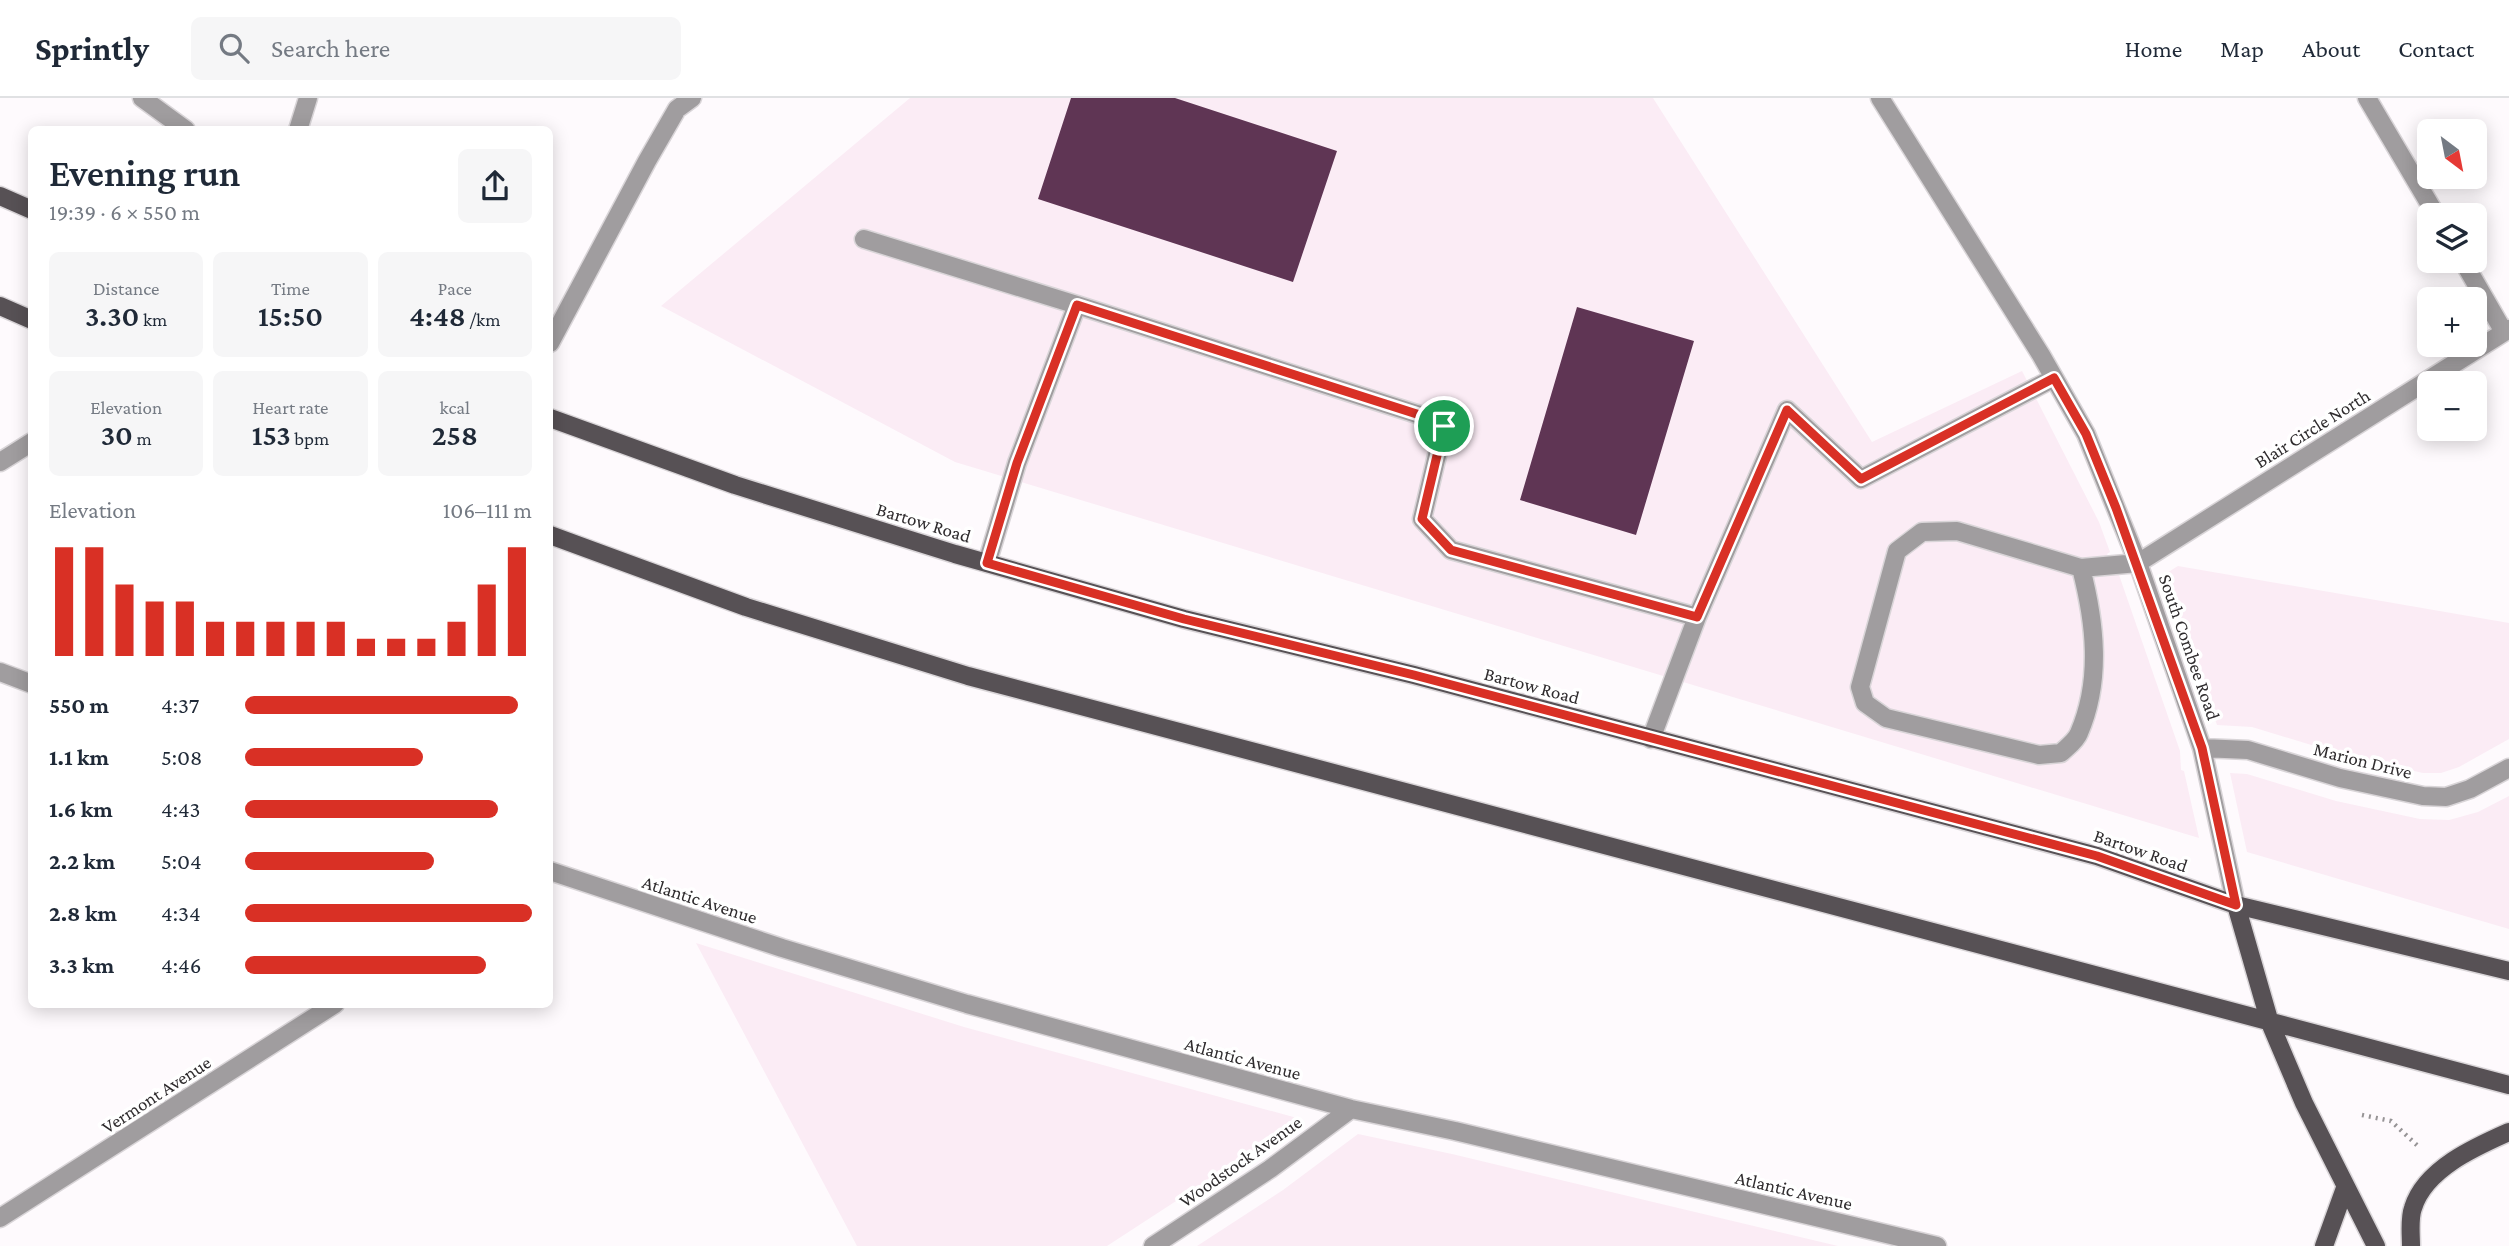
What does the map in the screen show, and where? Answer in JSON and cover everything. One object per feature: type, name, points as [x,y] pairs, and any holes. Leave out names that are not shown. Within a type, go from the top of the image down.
[{"type":"main road","points":[[0,196],[28,209]]},
{"type":"main road","points":[[0,306],[28,318]]},
{"type":"main road","name":"Bartow Road","points":[[553,419],[735,485],[987,563],[1184,619],[1414,675],[2097,856],[2236,905],[2509,971]]},
{"type":"main road","points":[[553,536],[746,607],[968,676],[2509,1086]]},
{"type":"main road","name":"South Combee Road","points":[[2236,905],[2270,1023],[2304,1103],[2376,1246]]},
{"type":"main road","points":[[2411,1246],[2413,1208],[2425,1187],[2442,1169],[2467,1152],[2509,1132]]},
{"type":"main road","points":[[2324,1246],[2346,1188]]},
{"type":"street","points":[[142,98],[180,126]]},
{"type":"street","points":[[299,126],[308,98]]},
{"type":"street","points":[[553,337],[647,160],[677,109],[692,98]]},
{"type":"street","name":"South Combee Road","points":[[1880,98],[2086,434],[2138,563],[2202,748],[2236,905]]},
{"type":"street","points":[[2367,98],[2429,203]]},
{"type":"street","points":[[864,239],[1423,416],[1444,426],[1422,519],[1451,550],[1697,617]]},
{"type":"street","points":[[2471,273],[2507,330]]},
{"type":"street","points":[[987,563],[1017,463],[1077,305]]},
{"type":"street","name":"Blair Circle North","points":[[2138,563],[2507,330]]},
{"type":"street","points":[[1651,739],[1697,617],[1787,410],[1861,479],[2054,378]]},
{"type":"street","points":[[0,462],[28,444]]},
{"type":"street","points":[[2081,568],[2092,611],[2095,672],[2078,735],[2061,753],[2039,755],[1885,718],[1865,703],[1860,687],[1897,551],[1922,532],[1957,531],[2081,568],[2138,563]]},
{"type":"street","points":[[0,672],[28,682]]},
{"type":"street","name":"Marion Drive","points":[[2202,748],[2248,750],[2340,778],[2423,796],[2446,797],[2470,789],[2509,768]]},
{"type":"street","name":"Atlantic Avenue","points":[[553,872],[782,948],[967,1004],[1351,1109],[1468,1134],[1937,1246]]},
{"type":"street","name":"Vermont Avenue","points":[[0,1218],[329,1008]]},
{"type":"street","name":"Woodstock Avenue","points":[[1153,1246],[1270,1169],[1351,1109]]},
{"type":"path","points":[[2362,1115],[2391,1121],[2420,1149]]},
{"type":"shaded area","points":[[910,98],[1653,98],[1872,442],[2022,371],[2099,522],[2110,552],[2107,554],[2118,572],[2180,751],[2181,770],[2184,771],[2199,838],[955,462],[661,306]]},
{"type":"shaded area","points":[[2178,566],[2509,623],[2509,739],[2459,767],[2441,773],[2423,773],[2344,755],[2252,727],[2217,725],[2165,574]]},
{"type":"shaded area","points":[[2230,773],[2247,774],[2336,801],[2420,819],[2449,820],[2478,812],[2509,796],[2509,929],[2247,852]]},
{"type":"shaded area","points":[[696,943],[964,1027],[1297,1118],[1256,1149],[1107,1246],[857,1246]]},
{"type":"shaded area","points":[[1358,1134],[1838,1246],[1197,1246],[1283,1190]]},
{"type":"building","points":[[1071,98],[1175,98],[1337,151],[1293,282],[1038,199]]},
{"type":"building","points":[[1577,307],[1694,341],[1636,535],[1520,500]]},
{"type":"route","points":[[1077,305],[1423,416],[1444,426],[1422,519],[1451,550],[1697,617],[1787,410],[1861,479],[2054,378],[2086,434],[2138,563],[2202,748],[2236,905],[2097,856],[1414,675],[1184,619],[987,563],[1017,463],[1077,305]]}]
